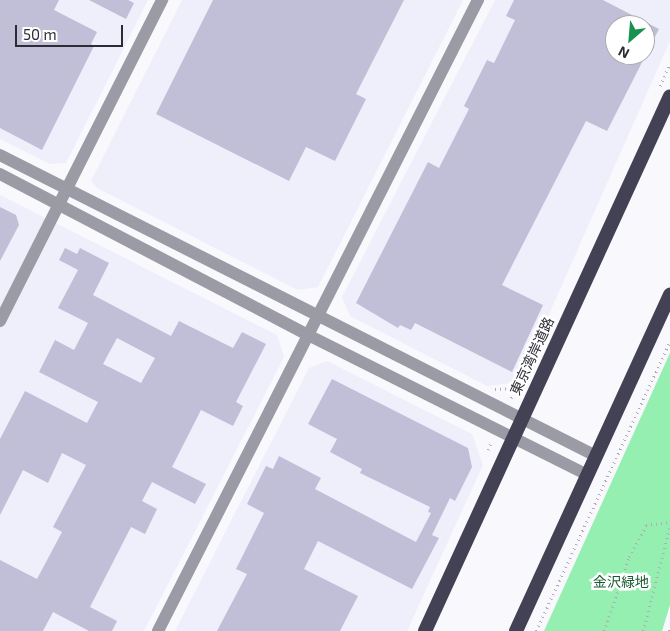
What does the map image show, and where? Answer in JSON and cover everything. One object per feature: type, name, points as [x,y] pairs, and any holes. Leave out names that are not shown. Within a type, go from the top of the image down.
[{"type":"highway","name":"東京湾岸道路","points":[[425,631],[670,96]]},
{"type":"highway","points":[[516,631],[670,295]]},
{"type":"street","points":[[0,321],[162,0]]},
{"type":"street","points":[[158,631],[310,336],[478,0]]},
{"type":"street","points":[[0,155],[521,420],[596,456]]},
{"type":"street","points":[[0,174],[310,336],[588,474]]},
{"type":"path","points":[[536,631],[670,341]]},
{"type":"path","points":[[604,631],[629,557],[646,525],[670,524],[643,631]]},
{"type":"shaded area","points":[[0,0],[148,0],[66,163],[50,164],[0,139]]},
{"type":"shaded area","points":[[182,0],[463,0],[318,287],[298,290],[97,188],[91,181]]},
{"type":"shaded area","points":[[495,0],[670,0],[670,41],[519,382],[487,386],[350,316],[342,297]]},
{"type":"shaded area","points":[[0,195],[277,335],[284,357],[144,631],[0,631]]},
{"type":"shaded area","points":[[327,361],[472,434],[483,465],[407,631],[175,631],[309,368]]},
{"type":"green space","name":"金沢緑地","points":[[670,353],[670,605],[662,631],[544,631]]},
{"type":"building","points":[[0,0],[59,0],[54,10],[97,32],[91,44],[94,46],[42,150],[0,128]]},
{"type":"building","points":[[89,0],[128,0],[134,3],[126,19]]},
{"type":"building","points":[[213,0],[404,0],[356,94],[366,99],[335,161],[306,147],[289,181],[156,114]]},
{"type":"building","points":[[514,0],[603,0],[632,15],[605,15],[605,65],[641,65],[607,131],[586,121],[502,285],[543,305],[512,372],[415,323],[411,330],[400,325],[398,328],[356,303],[428,162],[439,168],[469,109],[464,106],[487,60],[494,63],[515,20],[506,16]]},
{"type":"building","points":[[655,27],[659,29],[655,37]]},
{"type":"building","points":[[0,207],[16,215],[19,225],[0,261]]},
{"type":"building","points":[[65,248],[77,254],[80,248],[109,263],[93,295],[171,336],[179,321],[233,348],[242,332],[266,344],[236,402],[243,406],[233,426],[201,410],[172,467],[206,484],[195,504],[152,482],[142,501],[157,509],[145,534],[131,527],[90,607],[117,621],[112,631],[89,631],[53,612],[43,631],[0,631],[0,560],[37,579],[62,532],[53,527],[86,465],[62,453],[48,483],[23,470],[0,515],[0,439],[25,391],[87,423],[98,402],[39,372],[55,340],[74,350],[88,323],[58,308],[78,270],[59,260]],"holes":[[[117,338],[155,358],[141,383],[103,364]]]},
{"type":"building","points":[[332,379],[468,448],[472,467],[455,501],[450,498],[432,535],[439,538],[412,589],[318,541],[304,569],[358,596],[340,631],[217,631],[247,574],[236,569],[264,513],[247,504],[266,466],[273,469],[279,456],[321,478],[315,489],[416,542],[431,513],[428,512],[430,507],[360,473],[362,469],[330,452],[337,439],[308,424]]}]
